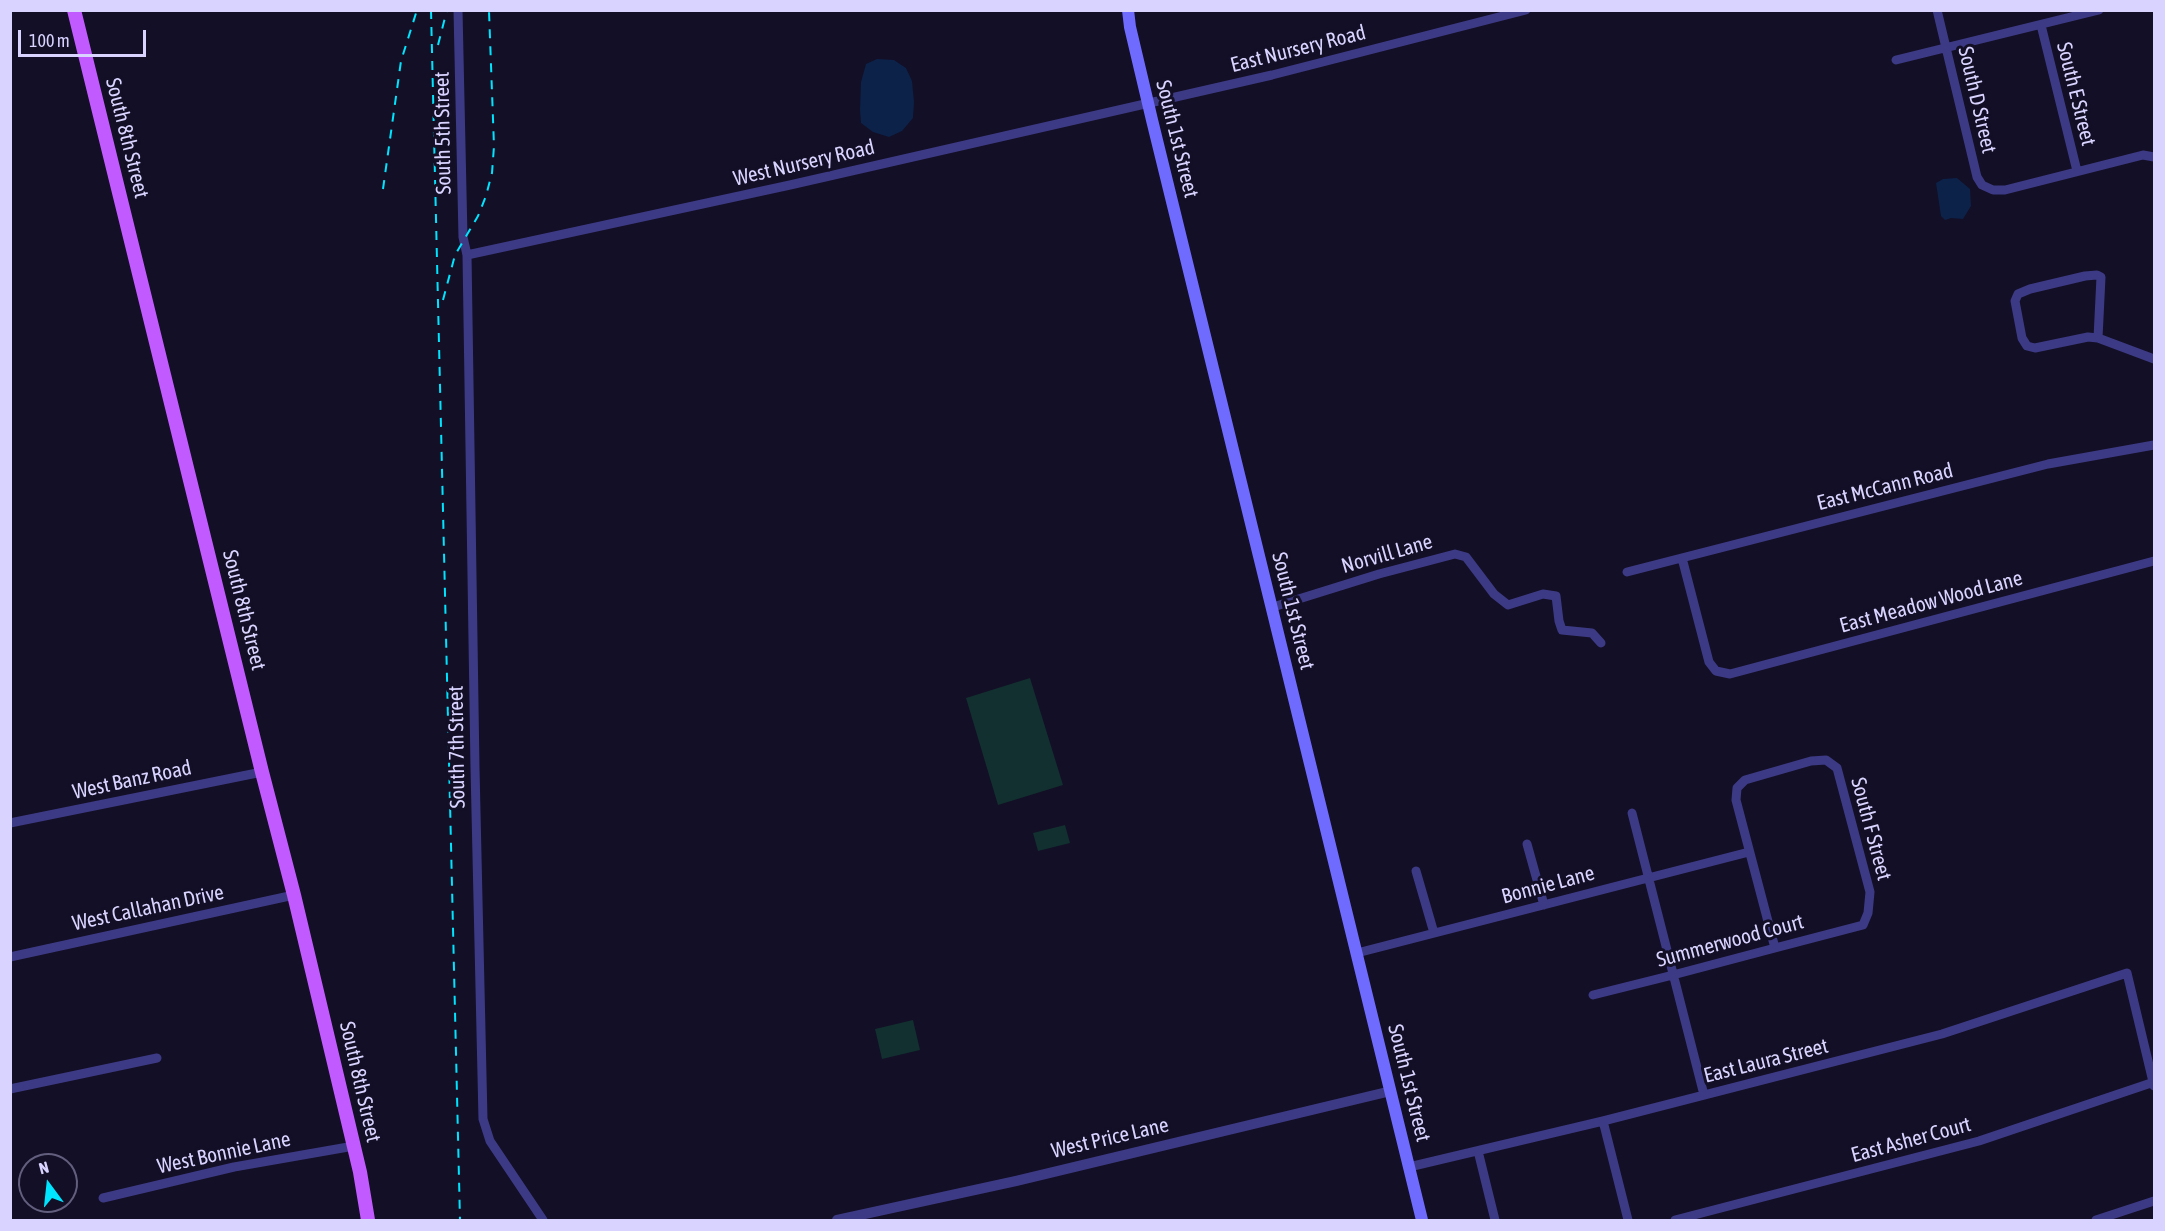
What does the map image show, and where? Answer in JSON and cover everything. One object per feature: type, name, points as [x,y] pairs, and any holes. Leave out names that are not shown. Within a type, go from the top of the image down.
[{"type":"main road","name":"South 8th Street","points":[[74,10],[294,895],[354,1146],[368,1221]]},
{"type":"main road","name":"South 1st Street","points":[[1128,10],[1148,102],[1422,1221]]},
{"type":"street","name":"South 5th Street","points":[[458,10],[464,237],[467,255]]},
{"type":"street","name":"East Nursery Road","points":[[1148,102],[1272,75],[1527,10]]},
{"type":"street","name":"South D Street","points":[[1937,10],[1977,177],[1983,185],[1993,190],[2005,190],[2077,171]]},
{"type":"street","points":[[1896,60],[2099,10]]},
{"type":"street","name":"South E Street","points":[[2041,25],[2077,171]]},
{"type":"street","name":"West Nursery Road","points":[[467,255],[839,174],[1148,102]]},
{"type":"street","points":[[2077,171],[2143,156],[2154,157]]},
{"type":"street","name":"South 7th Street","points":[[467,255],[474,744],[483,1119],[490,1141],[543,1221]]},
{"type":"street","points":[[2098,338],[2101,277],[2085,276],[2018,294],[2015,301],[2022,338],[2027,346],[2035,348],[2088,337],[2098,338],[2154,359]]},
{"type":"street","name":"East McCann Road","points":[[1627,572],[2048,464],[2154,445]]},
{"type":"street","name":"Norvill Lane","points":[[1273,607],[1379,574],[1455,554],[1466,557],[1494,594],[1508,605],[1543,594],[1556,596],[1562,630],[1592,633],[1601,643]]},
{"type":"street","name":"East Meadow Wood Lane","points":[[1682,558],[1709,662],[1716,671],[1730,674],[2154,561]]},
{"type":"street","name":"South F Street","points":[[1749,852],[1736,800],[1737,788],[1745,780],[1811,761],[1826,760],[1837,768],[1870,892],[1869,912]]},
{"type":"street","name":"West Banz Road","points":[[10,823],[262,772]]},
{"type":"street","points":[[1632,813],[1704,1095]]},
{"type":"street","points":[[1527,844],[1544,905]]},
{"type":"street","points":[[1749,852],[1775,948]]},
{"type":"street","name":"Bonnie Lane","points":[[1357,953],[1749,852]]},
{"type":"street","points":[[1416,871],[1434,933]]},
{"type":"street","name":"West Callahan Drive","points":[[10,957],[294,895]]},
{"type":"street","name":"Summerwood Court","points":[[1593,995],[1863,925],[1869,912]]},
{"type":"street","name":"East Laura Street","points":[[1409,1167],[1603,1121],[1942,1034],[2127,973],[2154,1084]]},
{"type":"street","points":[[10,1089],[157,1058]]},
{"type":"street","name":"East Asher Court","points":[[1675,1221],[1979,1142],[2154,1084]]},
{"type":"street","name":"West Price Lane","points":[[837,1221],[1037,1176],[1391,1091]]},
{"type":"street","points":[[1603,1121],[1628,1221]]},
{"type":"street","name":"West Bonnie Lane","points":[[103,1198],[234,1167],[354,1146]]},
{"type":"street","points":[[1478,1151],[1495,1221]]},
{"type":"street","points":[[2096,1221],[2154,1201]]},
{"type":"green space","points":[[1030,678],[1063,785],[998,805],[966,698]]},
{"type":"green space","points":[[1065,825],[1070,843],[1038,851],[1033,833]]},
{"type":"green space","points":[[913,1020],[920,1050],[882,1059],[875,1029]]},
{"type":"water","points":[[877,59],[894,60],[906,68],[912,81],[913,118],[902,131],[889,137],[873,132],[861,123],[861,82],[866,64]]},
{"type":"water","points":[[1957,178],[1970,189],[1971,206],[1963,219],[1945,220],[1941,216],[1936,183],[1943,179]]},
{"type":"railway","points":[[383,189],[401,61],[417,10]]},
{"type":"railway","points":[[431,10],[460,1220]]},
{"type":"railway","points":[[438,45],[447,10]]},
{"type":"railway","points":[[443,300],[455,255],[478,216],[492,173],[494,146],[489,11]]}]
